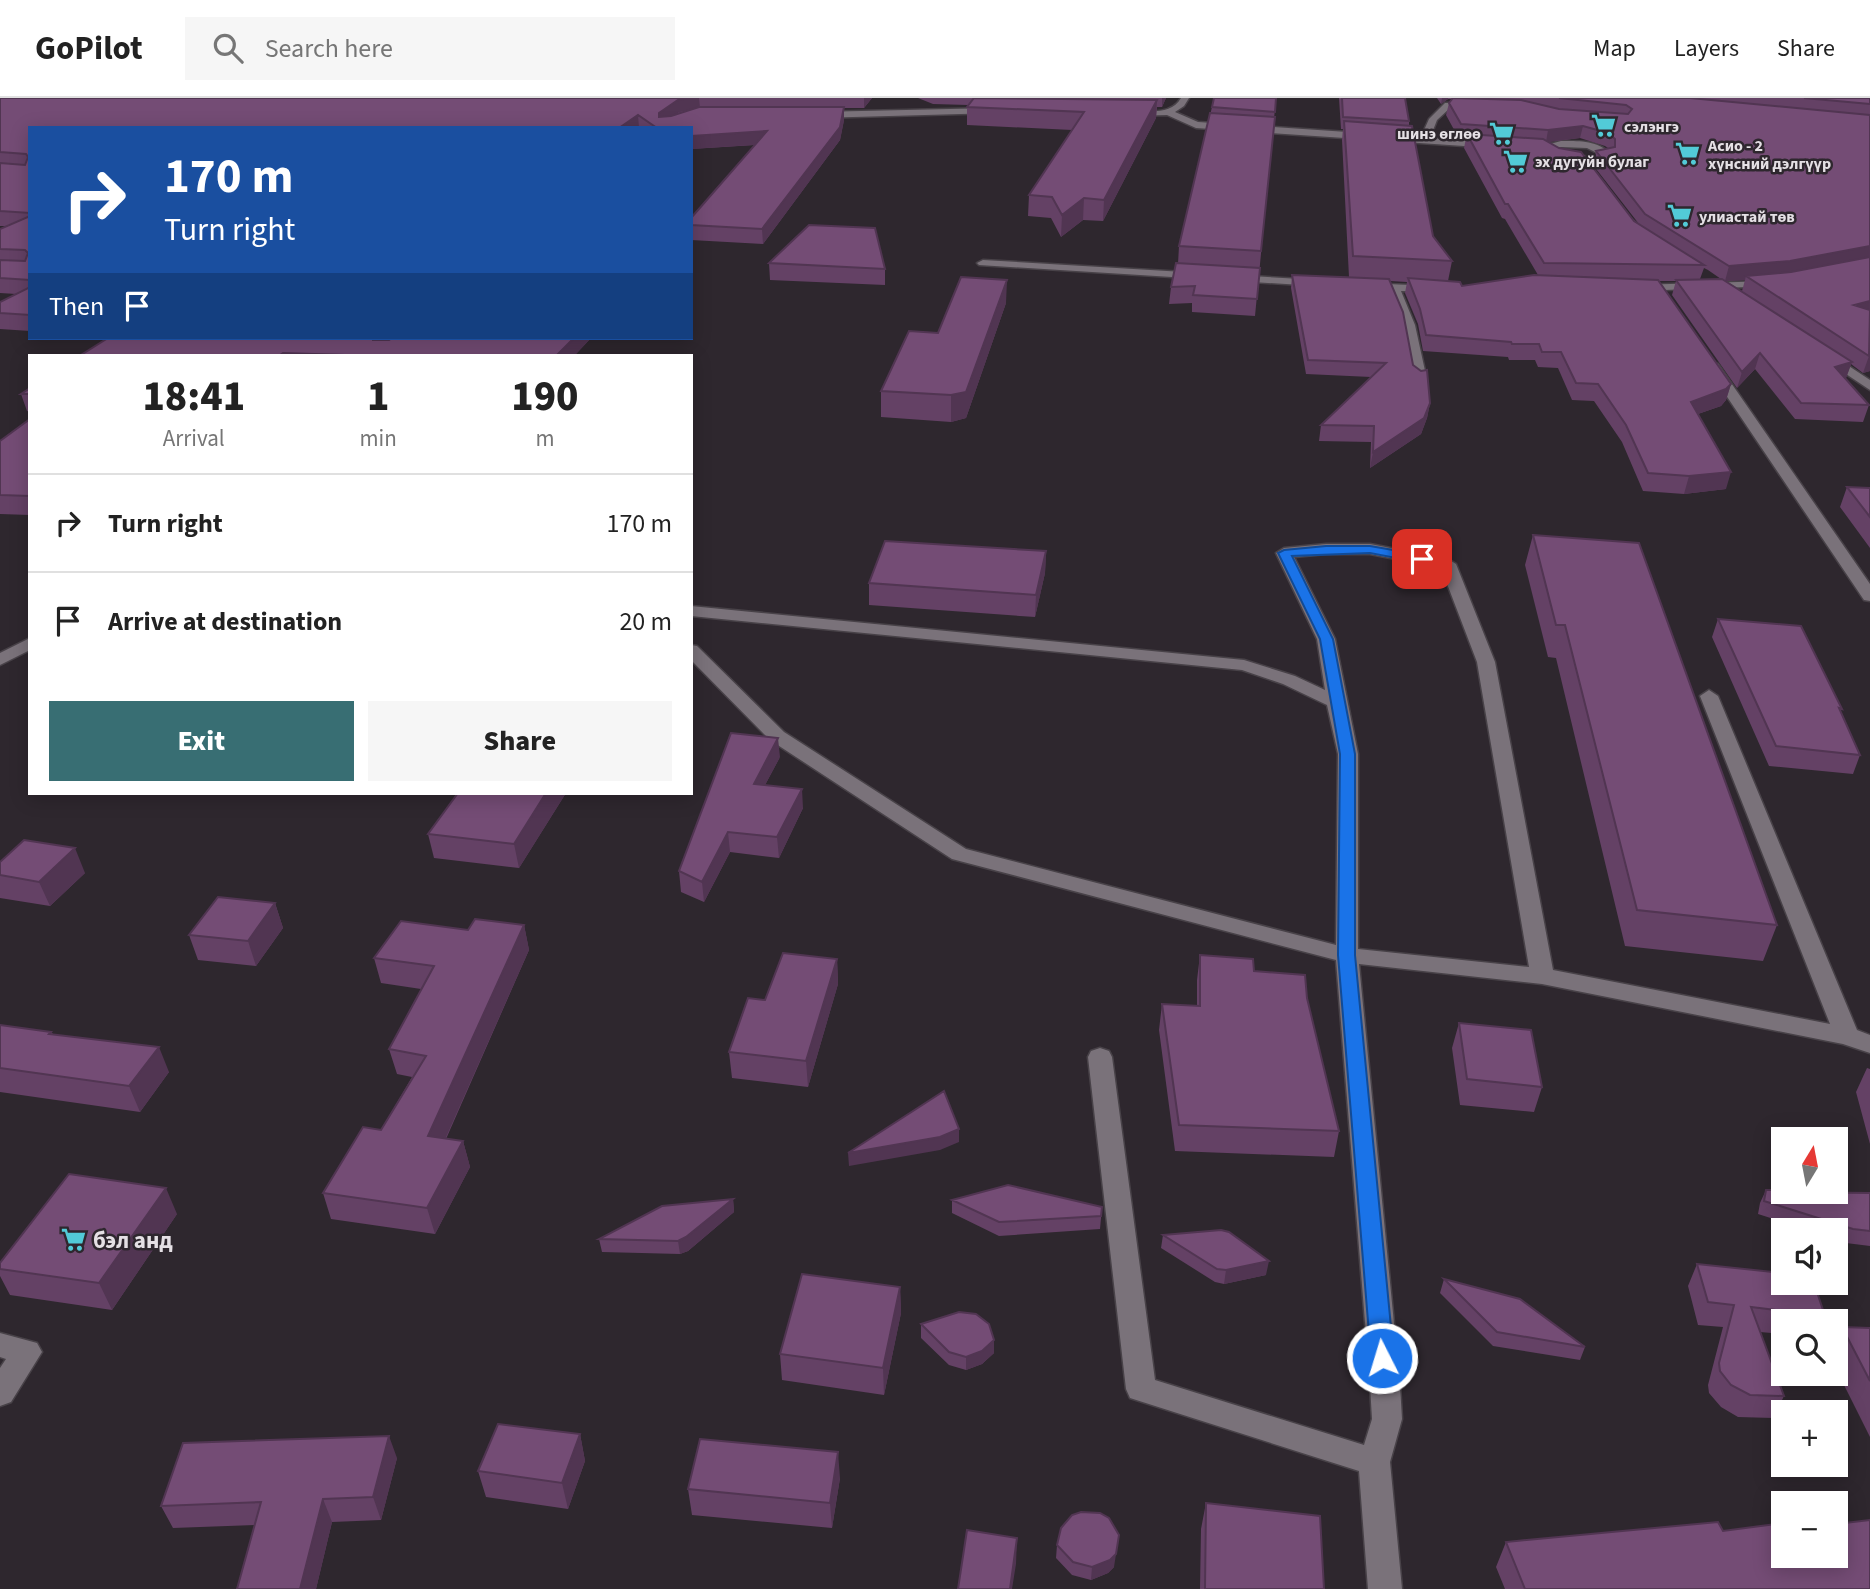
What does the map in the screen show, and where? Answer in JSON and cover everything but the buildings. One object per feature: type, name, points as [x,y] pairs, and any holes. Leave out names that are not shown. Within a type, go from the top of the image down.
[{"type":"street","points":[[1170,113],[1183,104],[1185,98]]},
{"type":"street","points":[[1426,140],[1433,119],[1448,105],[1483,106]]},
{"type":"street","points":[[806,115],[1003,111]]},
{"type":"street","points":[[1117,113],[1170,113],[1196,125],[1509,146]]},
{"type":"street","points":[[1584,145],[1594,139]]},
{"type":"street","points":[[1534,147],[1584,145],[1603,150],[1607,156],[1585,165],[1558,157],[1546,151],[1546,148]]},
{"type":"street","points":[[983,263],[1324,284]]},
{"type":"street","points":[[1697,273],[1740,300]]},
{"type":"street","points":[[1620,287],[1663,294],[1785,282]]},
{"type":"street","points":[[1352,286],[1444,290]]},
{"type":"street","points":[[1394,288],[1409,325],[1420,380]]},
{"type":"street","points":[[1817,349],[1870,386]]},
{"type":"street","points":[[1706,357],[1870,596]]},
{"type":"street","points":[[1385,1589],[1374,1462],[1387,1419],[1385,1385],[1347,955],[1348,754],[1326,639],[1284,553],[1370,549],[1448,564],[1486,662],[1542,976]]},
{"type":"street","points":[[693,611],[1244,665],[1289,680],[1336,702]]},
{"type":"street","points":[[0,660],[28,644]]},
{"type":"street","points":[[693,652],[777,736],[959,854],[1347,955],[1542,976],[1847,1037],[1870,1044]]},
{"type":"street","points":[[1709,696],[1847,1037]]},
{"type":"street","points":[[1100,1057],[1141,1389],[1374,1462]]},
{"type":"street","points":[[0,1345],[27,1352],[0,1393]]},
{"type":"place","name":"сэлэнгэ","points":[[1604,126]]},
{"type":"place","name":"шинэ өглөө","points":[[1501,133]]},
{"type":"place","name":"Асио - 2 хүнсний дэлгүүр","points":[[1688,154]]},
{"type":"place","name":"эх дугуйн булаг","points":[[1515,161]]},
{"type":"place","name":"улиастай төв","points":[[1679,216]]},
{"type":"place","name":"бэл анд","points":[[73,1240]]},
{"type":"route","points":[[1382,1358],[1347,955],[1348,754],[1326,639],[1284,553],[1370,549],[1422,559]]}]
